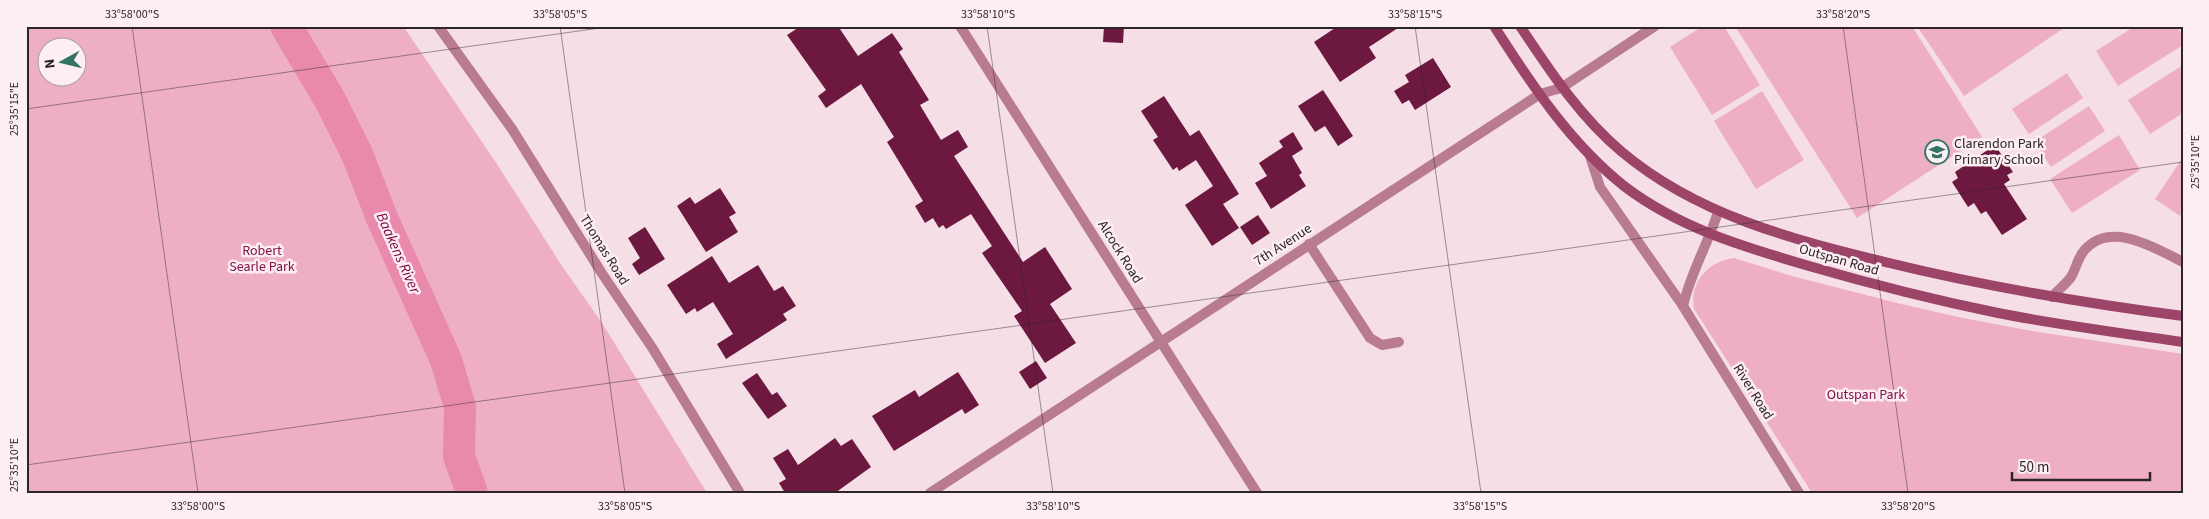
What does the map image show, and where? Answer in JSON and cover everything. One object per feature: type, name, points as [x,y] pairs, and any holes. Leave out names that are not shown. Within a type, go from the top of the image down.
[{"type":"main road","points":[[1494,26],[1540,94]]},
{"type":"main road","points":[[1520,26],[1561,88]]},
{"type":"main road","name":"Outspan Road","points":[[1561,88],[1622,152],[1676,190],[1718,212],[1769,231],[1951,278],[2052,297],[2183,316]]},
{"type":"main road","name":"Outspan Road","points":[[1540,94],[1590,156],[1624,186],[1658,210],[1711,235],[1880,286],[1930,298],[2044,321],[2183,342]]},
{"type":"street","name":"Thomas Road","points":[[438,26],[512,129],[601,272],[653,349],[740,493]]},
{"type":"street","name":"Alcock Road","points":[[960,26],[1257,493]]},
{"type":"street","name":"7th Avenue","points":[[930,493],[1160,340],[1540,94],[1561,88],[1655,26]]},
{"type":"street","name":"River Road","points":[[1590,156],[1600,187],[1683,306],[1799,493]]},
{"type":"street","points":[[1683,306],[1687,289],[1711,235],[1718,212]]},
{"type":"street","points":[[2052,297],[2070,277],[2088,246],[2103,239],[2130,238],[2141,241],[2183,262]]},
{"type":"street","points":[[1309,244],[1370,338],[1377,344],[1382,345],[1399,342]]},
{"type":"green space","name":"Robert Searle Park","points":[[26,26],[403,26],[495,161],[562,266],[602,323],[707,493],[26,493]]},
{"type":"green space","points":[[1703,26],[1724,26],[1760,85],[1712,115],[1670,47]]},
{"type":"green space","points":[[1735,26],[1912,26],[1982,137],[1857,218]]},
{"type":"green space","points":[[1917,26],[2067,26],[1964,96]]},
{"type":"green space","points":[[2135,26],[2176,26],[2183,36],[2183,45],[2118,86],[2096,51]]},
{"type":"green space","points":[[2183,65],[2183,113],[2150,134],[2128,100]]},
{"type":"green space","points":[[2067,73],[2083,98],[2029,134],[2012,109]]},
{"type":"green space","points":[[1762,91],[1804,160],[1756,189],[1714,121]]},
{"type":"green space","points":[[2089,106],[2105,131],[2051,167],[2034,142]]},
{"type":"green space","points":[[2119,135],[2140,170],[2072,213],[2050,179]]},
{"type":"green space","points":[[2183,157],[2183,211],[2180,216],[2155,199]]},
{"type":"green space","name":"Outspan Park","points":[[1734,258],[1792,276],[1963,318],[2032,331],[2183,354],[2183,493],[1812,493],[1694,309],[1694,290],[1702,275],[1716,264]]},
{"type":"building","points":[[801,26],[838,26],[858,56],[892,33],[903,49],[899,52],[929,100],[920,105],[941,140],[958,130],[968,147],[954,156],[1023,262],[1045,247],[1072,289],[1050,304],[1076,343],[1045,363],[1014,316],[1022,311],[982,253],[992,246],[971,214],[946,229],[943,225],[939,228],[933,218],[925,223],[915,206],[923,201],[887,142],[894,137],[861,84],[826,108],[818,96],[826,90],[787,35]]},
{"type":"building","points":[[1104,26],[1124,26],[1123,43],[1103,42]]},
{"type":"building","points":[[1338,26],[1401,26],[1369,47],[1376,58],[1340,82],[1314,42]]},
{"type":"building","points":[[1433,58],[1451,87],[1415,110],[1409,100],[1402,104],[1394,91],[1409,82],[1405,75]]},
{"type":"building","points":[[1323,90],[1353,136],[1338,146],[1325,126],[1315,132],[1298,106]]},
{"type":"building","points":[[1164,96],[1190,136],[1199,130],[1239,194],[1223,204],[1239,228],[1212,246],[1185,205],[1213,186],[1196,160],[1179,171],[1177,167],[1173,170],[1153,140],[1158,137],[1141,111]]},
{"type":"building","points":[[1293,132],[1303,149],[1292,156],[1302,173],[1299,175],[1306,186],[1271,209],[1255,183],[1267,176],[1259,163],[1283,147],[1279,141]]},
{"type":"building","name":"Clarendon Park Primary School","points":[[1995,145],[2013,172],[2007,175],[2010,180],[2004,184],[2027,219],[2002,235],[1986,211],[1981,214],[1974,203],[1968,207],[1952,182],[1958,178],[1955,172]]},
{"type":"building","points":[[720,188],[736,213],[729,217],[738,232],[706,252],[677,206],[690,197],[695,204]]},
{"type":"building","points":[[1258,215],[1270,233],[1252,245],[1240,227]]},
{"type":"building","points":[[645,227],[665,259],[639,275],[632,264],[640,258],[628,238]]},
{"type":"building","points":[[712,256],[729,283],[758,265],[774,291],[783,286],[796,306],[783,314],[787,320],[726,359],[717,344],[733,334],[713,302],[697,312],[695,308],[686,314],[667,285]]},
{"type":"building","points":[[1036,361],[1047,378],[1030,389],[1019,372]]},
{"type":"building","points":[[958,372],[979,405],[965,414],[962,409],[894,451],[872,416],[915,390],[919,397]]},
{"type":"building","points":[[757,373],[772,395],[777,392],[787,406],[768,419],[742,383]]},
{"type":"building","points":[[835,438],[841,446],[852,439],[871,467],[835,493],[785,493],[779,483],[786,479],[773,458],[788,449],[798,465]]},
{"type":"waterway","name":"Baakens River","points":[[286,26],[330,100],[357,154],[382,218],[446,360],[460,407],[459,456],[472,493]]},
{"type":"place","name":"Clarendon Park Primary School","points":[[1937,152]]}]
